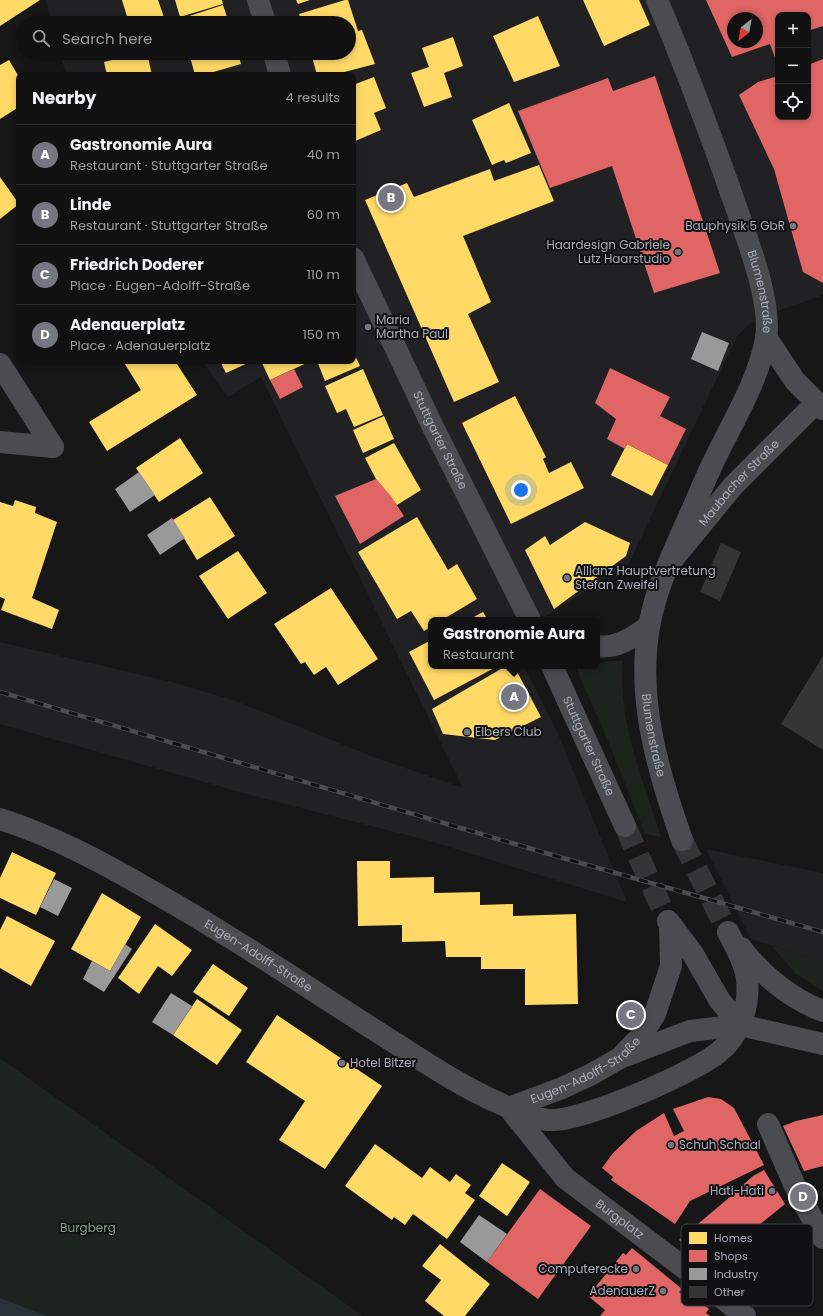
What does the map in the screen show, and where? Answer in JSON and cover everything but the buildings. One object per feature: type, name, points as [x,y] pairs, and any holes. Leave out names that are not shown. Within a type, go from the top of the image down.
[{"type":"street","points":[[258,0],[263,16]]},
{"type":"street","name":"Blumenstraße","points":[[657,0],[673,36],[747,239],[764,299],[766,337],[754,377],[711,466],[667,567],[649,626],[646,694],[650,723],[663,788],[682,840]]},
{"type":"street","points":[[276,60],[279,72]]},
{"type":"street","name":"Stuttgarter Straße","points":[[356,264],[432,425],[528,617]]},
{"type":"street","name":"Maubacher Straße","points":[[667,567],[733,486],[820,406],[795,381],[766,337]]},
{"type":"street","points":[[0,364],[53,447],[0,442]]},
{"type":"street","points":[[600,646],[614,645],[626,641],[649,626]]},
{"type":"street","name":"Stuttgarter Straße","points":[[553,669],[625,826]]},
{"type":"street","name":"Eugen-Adolff-Straße","points":[[0,819],[55,839],[140,884],[254,952],[471,1091],[509,1108],[532,1117],[552,1120],[595,1111],[694,1068],[729,1044],[740,1025],[720,1001],[682,938],[667,920],[671,966],[655,1014],[640,1036],[620,1058],[562,1088],[509,1108]]},
{"type":"street","points":[[740,1025],[747,996],[747,979],[739,956],[728,932],[764,974],[788,992],[823,1011]]},
{"type":"street","points":[[620,1058],[690,1031],[740,1025],[823,1044]]},
{"type":"street","name":"Burgplatz","points":[[509,1108],[565,1178],[681,1266]]},
{"type":"street","points":[[768,1124],[798,1193],[823,1238]]},
{"type":"street","name":"Burgplatz","points":[[732,1306],[745,1316]]},
{"type":"shaded area","points":[[46,0],[823,0],[823,295],[755,319],[737,336],[629,563],[545,617],[428,617],[428,669],[526,669],[559,736],[627,902],[430,841],[254,796],[0,724],[0,642],[172,682],[236,701],[368,755],[463,788],[261,377],[228,397],[204,364],[356,364],[356,72],[65,72],[62,60],[356,60],[356,16],[50,16]]},
{"type":"shaded area","points":[[706,849],[823,873],[823,961],[751,939]]},
{"type":"shaded area","points":[[0,1298],[47,1316],[0,1316]]},
{"type":"green space","points":[[623,660],[622,683],[628,728],[639,772],[661,837],[645,834],[607,738],[576,669],[600,669],[600,663]]},
{"type":"green space","points":[[771,945],[823,961],[823,991],[796,974]]},
{"type":"green space","name":"Burgberg","points":[[0,1058],[363,1316],[44,1316],[0,1298]]},
{"type":"tunnel","points":[[625,826],[664,913]]},
{"type":"tunnel","points":[[682,840],[728,932]]},
{"type":"railway","points":[[0,692],[542,852],[823,932]]},
{"type":"place","name":"Linde","points":[[391,198]]},
{"type":"place","name":"Bauphysik 5 GbR","points":[[793,226]]},
{"type":"place","name":"Haardesign Gabriele Lutz Haarstudio","points":[[678,252]]},
{"type":"place","name":"Maria Martha Paul","points":[[368,327]]},
{"type":"place","name":"Allianz Hauptvertretung Stefan Zweifel","points":[[567,578]]},
{"type":"place","name":"Gastronomie Aura","points":[[514,697]]},
{"type":"place","name":"Elbers Club","points":[[467,732]]},
{"type":"place","name":"Friedrich Doderer","points":[[631,1015]]},
{"type":"place","name":"Hotel Bitzer","points":[[342,1063]]},
{"type":"place","name":"Schuh Schaal","points":[[671,1145]]},
{"type":"place","name":"Hati-Hati","points":[[772,1191]]},
{"type":"place","name":"Adenauerplatz","points":[[803,1197]]},
{"type":"place","name":"Computerecke","points":[[636,1269]]},
{"type":"place","name":"AdenauerZ","points":[[663,1291]]}]
